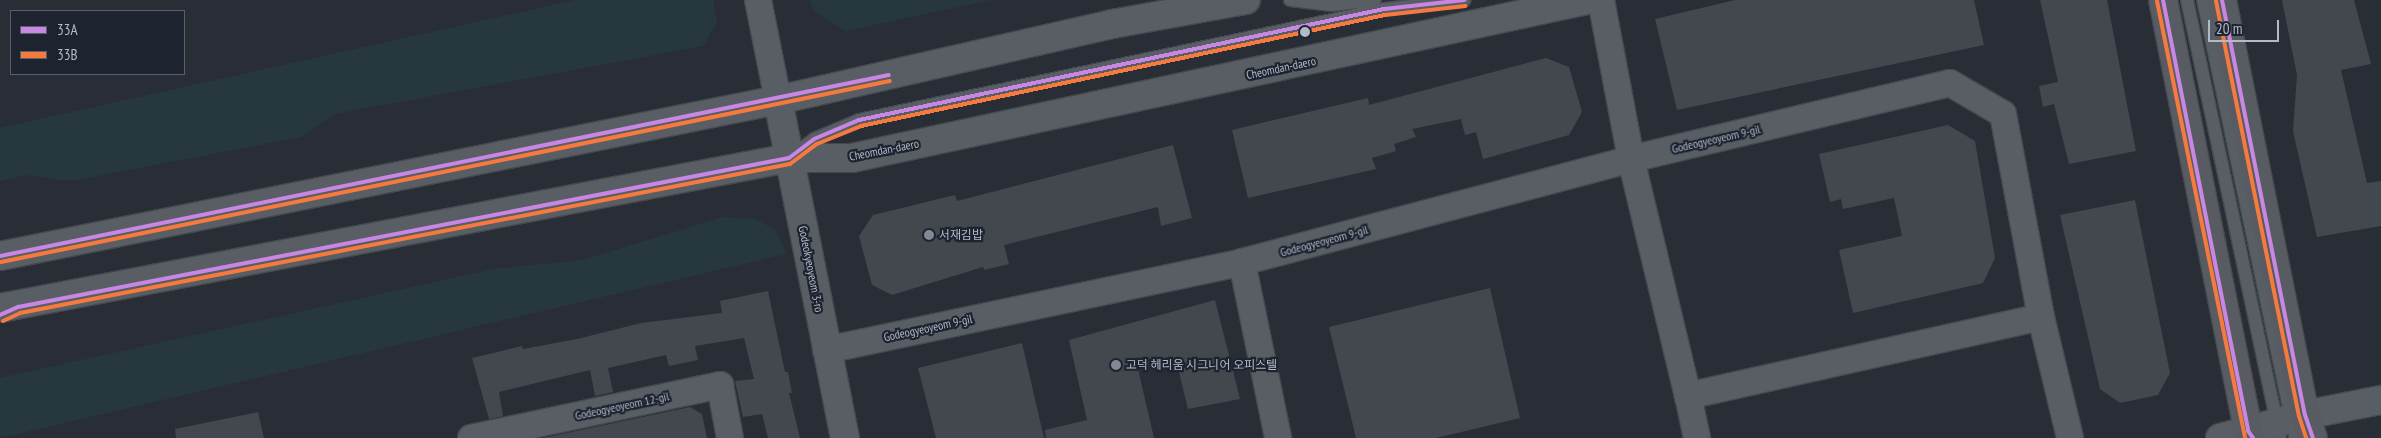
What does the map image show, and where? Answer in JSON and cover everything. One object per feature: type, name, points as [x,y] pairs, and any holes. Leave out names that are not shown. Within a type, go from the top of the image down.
[{"type":"main road","points":[[2163,0],[2250,436]]},
{"type":"main road","points":[[2222,0],[2294,429]]},
{"type":"street","points":[[758,0],[778,100]]},
{"type":"street","points":[[0,256],[778,100],[1112,24],[1246,0]]},
{"type":"street","points":[[1601,0],[1631,159],[1697,438]]},
{"type":"street","name":"Cheomdan-daero","points":[[6,310],[789,158],[852,158],[1469,28],[1573,1]]},
{"type":"street","name":"Godeogyeoyeom 9-gil","points":[[826,350],[1242,262],[1631,159],[1950,83],[2003,114],[2041,317],[2070,438]]},
{"type":"street","name":"Godeokyeoyeom 3-ro","points":[[778,100],[826,350],[845,438]]},
{"type":"street","points":[[1242,262],[1278,438]]},
{"type":"street","points":[[1688,396],[2041,317]]},
{"type":"street","name":"Godeogyeoyeom 12-gil","points":[[471,438],[720,385],[730,438]]},
{"type":"street","points":[[2220,438],[2250,436],[2294,429],[2381,400]]},
{"type":"lane","points":[[1290,0],[1332,5],[1375,0]]},
{"type":"lane","points":[[789,158],[814,139],[858,120],[1384,9],[1464,0]]},
{"type":"lane","points":[[1521,0],[1573,1]]},
{"type":"lane","points":[[2187,0],[2294,429]]},
{"type":"lane","points":[[2203,0],[2294,429]]},
{"type":"shaded area","points":[[575,0],[713,0],[717,22],[703,46],[334,114],[301,137],[71,181],[25,175],[0,181],[0,128]]},
{"type":"shaded area","points":[[810,0],[991,0],[845,31],[813,10]]},
{"type":"shaded area","points":[[723,217],[755,219],[776,230],[786,254],[0,438],[0,378],[494,269],[583,260]]},
{"type":"building","points":[[1735,0],[1974,0],[1984,45],[1677,110],[1655,19]]},
{"type":"building","points":[[2040,0],[2107,0],[2136,151],[2069,164],[2054,104],[2043,107],[2039,86],[2058,82]]},
{"type":"building","points":[[2282,0],[2354,0],[2371,64],[2341,70],[2367,183],[2381,181],[2381,226],[2317,237],[2293,131],[2297,75]]},
{"type":"building","points":[[1546,58],[1569,67],[1582,112],[1569,135],[1483,159],[1476,132],[1465,135],[1461,119],[1412,129],[1416,137],[1394,144],[1396,151],[1372,158],[1376,169],[1248,198],[1232,130],[1368,98],[1369,105]]},
{"type":"building","points":[[1948,125],[1975,141],[1995,258],[1983,283],[1853,313],[1839,250],[1902,236],[1894,198],[1843,209],[1841,199],[1830,202],[1819,154]]},
{"type":"building","points":[[1173,145],[1192,218],[1161,226],[1158,207],[1004,245],[1009,264],[984,270],[983,267],[892,295],[872,285],[859,236],[873,215],[955,195],[957,201]]},
{"type":"building","points":[[2135,200],[2170,373],[2158,395],[2120,403],[2100,389],[2060,215]]},
{"type":"building","points":[[1490,288],[1520,418],[1436,438],[1356,438],[1329,327]]},
{"type":"building","points":[[768,291],[785,372],[788,372],[792,393],[789,393],[800,438],[768,438],[762,414],[743,417],[735,381],[754,379],[744,338],[695,346],[698,360],[669,366],[666,355],[608,368],[613,392],[595,396],[590,370],[499,392],[503,416],[489,419],[472,358],[522,346],[523,349],[577,339],[641,323],[722,313],[720,301]]},
{"type":"building","name":"고덕 헤리움 시그니어 오피스텔","points":[[1215,300],[1240,399],[1188,409],[1176,360],[1138,369],[1154,438],[1046,438],[1045,430],[1087,420],[1069,340]]},
{"type":"building","points":[[1022,343],[1044,438],[936,438],[918,368]]},
{"type":"building","points":[[690,407],[702,414],[707,438],[543,438]]},
{"type":"building","points":[[258,412],[264,438],[176,438],[175,429]]},
{"type":"transit line","name":"33A","points":[[0,315],[18,307],[789,158],[814,139],[859,120],[1384,9],[1464,0]]},
{"type":"transit line","name":"33A","points":[[2163,0],[2248,431],[2253,438]]},
{"type":"transit line","name":"33A","points":[[2222,0],[2305,415],[2313,438]]},
{"type":"transit line","name":"33B","points":[[2157,1],[2245,438]]},
{"type":"transit line","name":"33B","points":[[2216,1],[2299,416],[2306,438]]},
{"type":"transit line","name":"33B","points":[[3,321],[20,313],[790,164],[817,144],[861,126],[1385,15],[1465,6]]},
{"type":"transit line","name":"33A","points":[[0,256],[889,75]]},
{"type":"transit line","name":"33B","points":[[1,262],[890,81]]},
{"type":"place","name":"서재김밥","points":[[929,235]]},
{"type":"place","name":"고덕 헤리움 시그니어 오피스텔","points":[[1116,365]]}]
